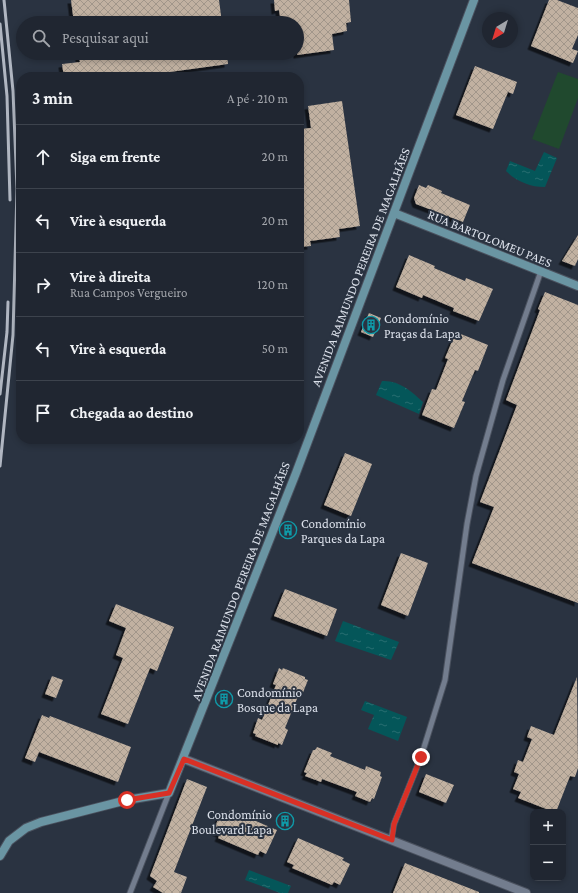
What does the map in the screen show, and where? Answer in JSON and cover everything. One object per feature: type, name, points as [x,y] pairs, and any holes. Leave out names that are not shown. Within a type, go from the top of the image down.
[{"type":"street","name":"AVENIDA RAIMUNDO PEREIRA DE MAGALHÃES","points":[[169,793],[184,759],[293,480],[474,0]]},
{"type":"street","name":"RUA BARTOLOMEU PAES","points":[[394,213],[578,286]]},
{"type":"street","points":[[184,759],[526,893]]},
{"type":"street","points":[[0,856],[9,842],[26,828],[41,822],[127,800],[169,793]]},
{"type":"lane","points":[[392,840],[394,824],[421,757],[445,680],[465,532],[476,476],[503,380],[541,271]]},
{"type":"lane","points":[[130,893],[169,793]]},
{"type":"shaded area","points":[[558,72],[578,79],[578,98],[559,149],[532,139]]},
{"type":"water","points":[[544,152],[557,158],[545,187],[524,183],[514,178],[506,171],[510,161],[535,171]]},
{"type":"water","points":[[382,381],[399,384],[423,402],[419,414],[376,395]]},
{"type":"water","points":[[343,621],[399,642],[391,660],[335,641]]},
{"type":"water","points":[[365,701],[407,717],[398,741],[368,729],[374,715],[361,710]]},
{"type":"water","points":[[249,870],[291,886],[288,893],[280,893],[245,880]]},
{"type":"building","points":[[71,0],[219,0],[221,16],[73,16]]},
{"type":"building","points":[[274,0],[349,0],[351,22],[346,23],[347,31],[332,34],[334,50],[304,54],[304,16],[280,16],[279,10],[275,11]]},
{"type":"building","points":[[549,0],[557,0],[578,8],[578,35],[572,49],[578,51],[573,63],[531,46]]},
{"type":"building","points":[[80,60],[228,60],[228,64],[170,72],[63,72],[62,64],[80,62]]},
{"type":"building","points":[[475,66],[517,82],[513,94],[508,92],[493,129],[456,115]]},
{"type":"building","points":[[342,101],[360,226],[339,229],[340,237],[310,241],[311,246],[304,247],[304,129],[311,128],[308,106]]},
{"type":"building","points":[[419,185],[426,188],[428,185],[442,191],[441,193],[470,205],[463,222],[416,204],[414,198]]},
{"type":"building","points":[[578,235],[578,259],[575,266],[562,261]]},
{"type":"building","points":[[409,255],[435,266],[434,268],[465,281],[466,278],[493,289],[479,321],[453,311],[454,308],[423,295],[422,298],[396,287]]},
{"type":"building","points":[[545,292],[578,305],[578,603],[472,563],[494,507],[480,502],[517,405],[506,400],[540,310],[538,309]]},
{"type":"building","name":"Condomínio Praças da Lapa","points":[[369,313],[381,318],[373,337],[361,332]]},
{"type":"building","points":[[456,332],[488,345],[478,371],[475,370],[462,401],[465,402],[454,428],[422,415],[432,389],[436,390],[448,359],[445,358]]},
{"type":"building","points":[[345,453],[372,464],[351,516],[324,505]]},
{"type":"building","points":[[401,553],[428,563],[408,616],[381,605]]},
{"type":"building","points":[[285,589],[337,609],[327,636],[274,616]]},
{"type":"building","points":[[116,604],[174,627],[157,671],[150,668],[128,724],[101,714],[123,658],[116,655],[126,628],[109,621]]},
{"type":"building","points":[[279,668],[282,670],[283,668],[305,677],[305,679],[308,680],[302,695],[299,694],[285,728],[288,730],[282,745],[278,743],[278,745],[255,736],[256,734],[253,733],[258,718],[262,720],[276,685],[273,684]]},
{"type":"building","points":[[52,676],[63,680],[56,698],[45,694]]},
{"type":"building","points":[[577,677],[578,768],[575,777],[570,776],[557,809],[546,809],[518,798],[521,792],[513,789],[519,774],[514,772],[518,760],[523,762],[532,739],[527,737],[531,726],[554,735]]},
{"type":"building","points":[[42,715],[49,718],[50,716],[131,747],[118,782],[39,752],[35,762],[25,758]]},
{"type":"building","points":[[317,747],[332,753],[330,756],[365,770],[366,766],[381,772],[380,776],[382,777],[374,799],[372,798],[370,802],[355,796],[357,792],[322,779],[321,782],[305,776],[307,773],[304,772],[313,750]]},
{"type":"building","points":[[426,774],[454,785],[446,803],[419,792]]},
{"type":"building","points":[[187,779],[207,787],[174,872],[187,877],[181,893],[163,893],[153,887],[157,881],[150,876]]},
{"type":"building","points":[[230,810],[277,830],[266,854],[260,851],[258,855],[218,838],[220,834],[213,831],[222,811],[229,813]]},
{"type":"building","points":[[298,838],[344,858],[342,860],[350,864],[340,885],[334,882],[332,885],[292,868],[294,865],[287,862]]},
{"type":"building","points":[[405,863],[479,892],[479,893],[393,893]]},
{"type":"railway","points":[[4,0],[13,91],[16,164]]},
{"type":"railway","points":[[0,24],[7,96],[10,200]]},
{"type":"railway","points":[[0,466],[13,335],[16,226]]},
{"type":"railway","points":[[0,394],[7,332],[8,302]]},
{"type":"place","name":"Condomínio Praças da Lapa","points":[[371,325]]},
{"type":"place","name":"Condomínio Parques da Lapa","points":[[288,530]]},
{"type":"place","name":"Condomínio Bosque da Lapa","points":[[224,699]]},
{"type":"place","name":"Condomínio Boulevard Lapa","points":[[285,821]]},
{"type":"route","points":[[127,800],[169,793],[184,759],[392,840],[394,824],[421,757]]}]
